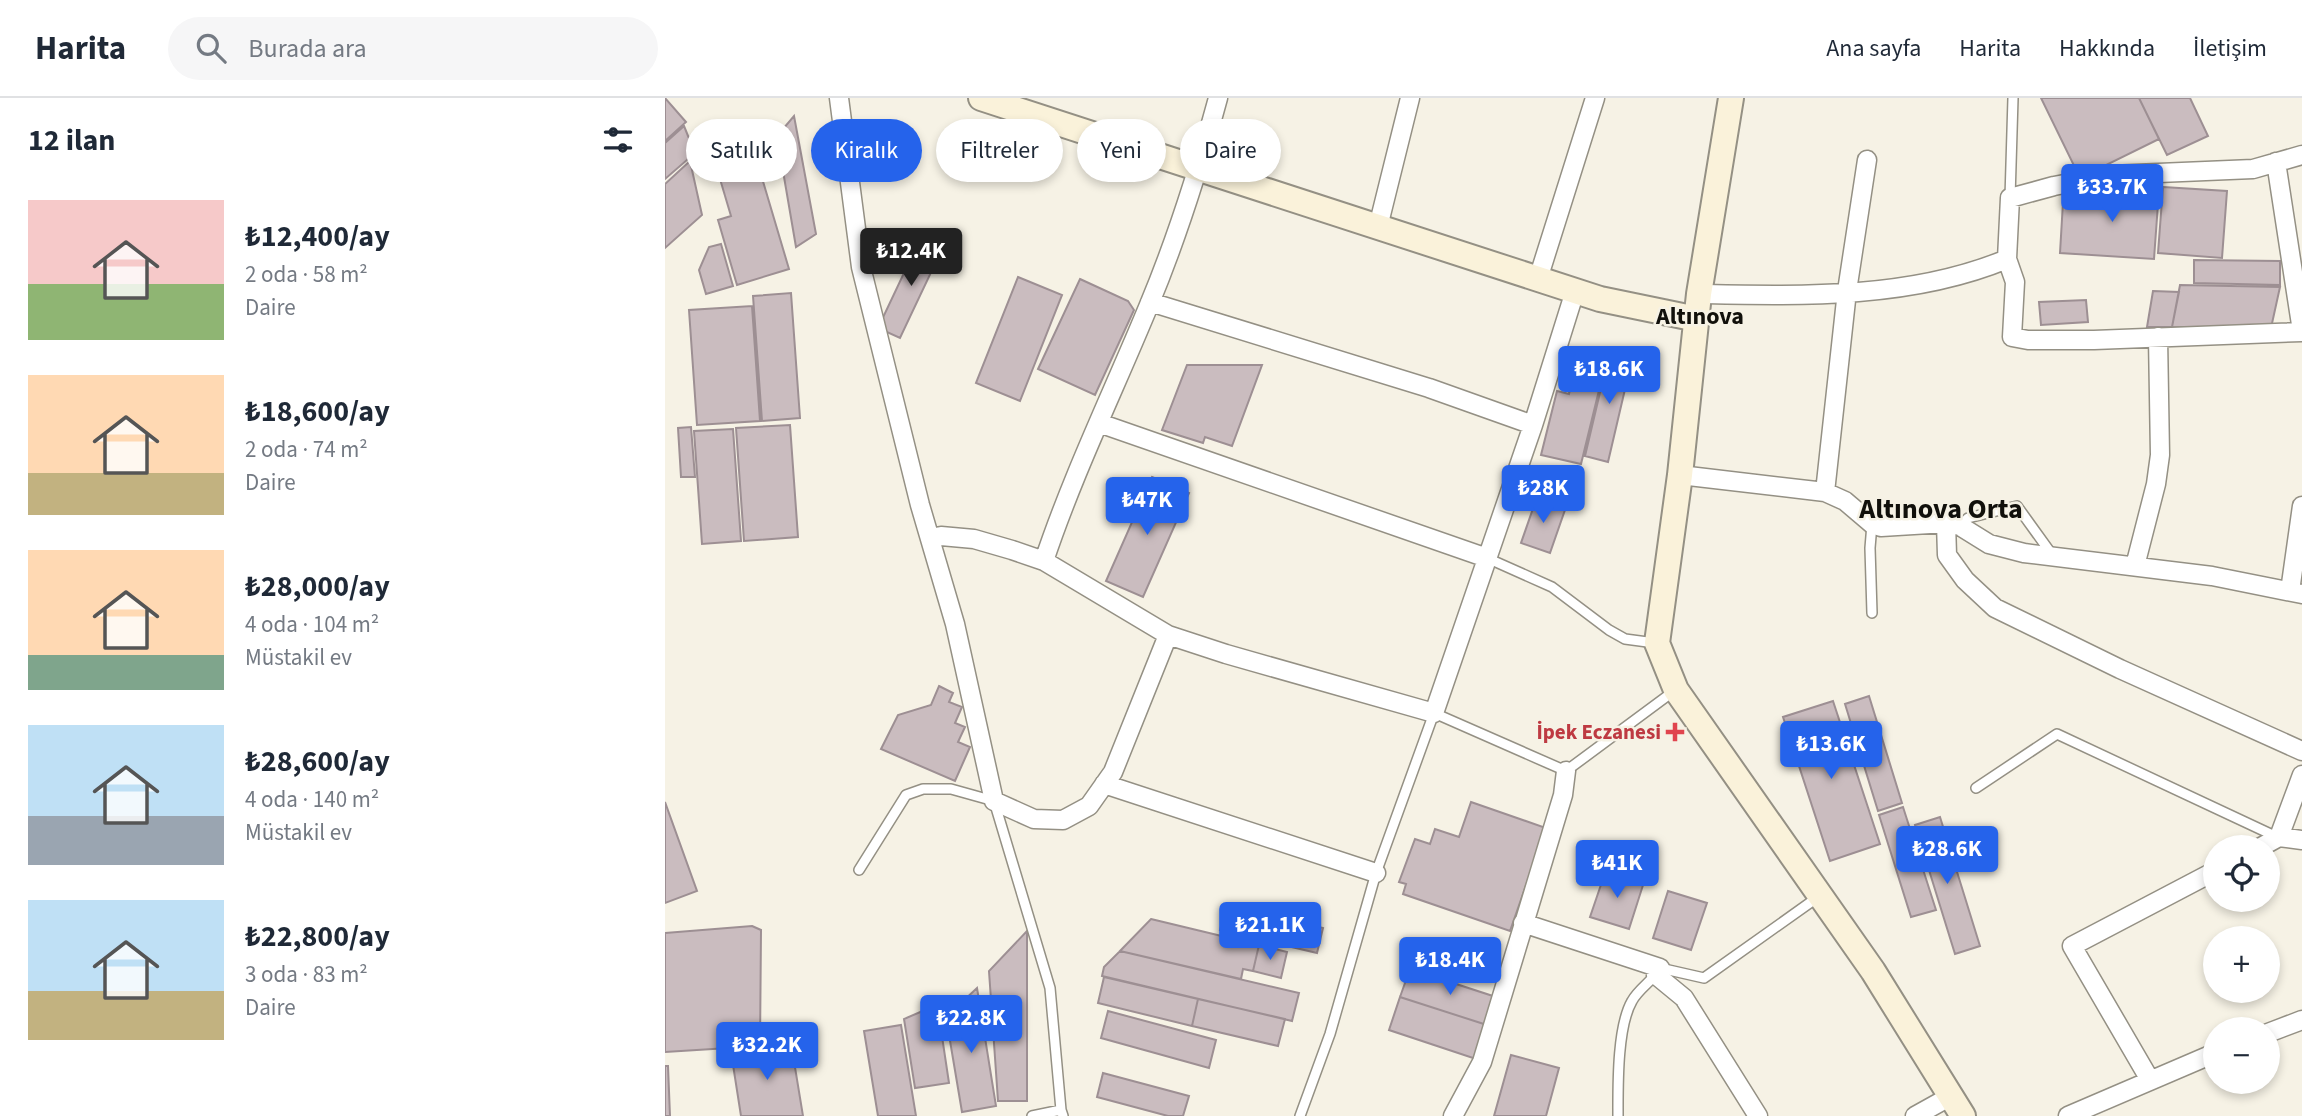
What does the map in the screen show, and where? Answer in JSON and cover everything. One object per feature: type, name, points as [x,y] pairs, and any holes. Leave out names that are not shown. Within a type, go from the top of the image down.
[{"type":"street","points":[[839,98],[861,267],[930,538],[955,624],[993,801],[1034,819],[1063,820],[1089,806],[1112,772],[1168,635]]},
{"type":"street","points":[[981,98],[1180,163]]},
{"type":"street","points":[[1212,119],[1218,98]]},
{"type":"street","points":[[1378,227],[1410,98]]},
{"type":"street","points":[[1538,279],[1595,98]]},
{"type":"street","points":[[1731,98],[1699,294],[1680,475],[1657,643],[1676,690],[1873,971],[1957,1106],[1915,1116]]},
{"type":"street","points":[[2276,162],[2302,331],[2028,340],[2012,337],[2015,282],[2007,259],[2010,198],[2111,175],[2253,169],[2276,162],[2302,155]]},
{"type":"street","points":[[1825,492],[1847,291],[1867,160]]},
{"type":"street","points":[[1044,561],[1058,520],[1150,302],[1194,182]]},
{"type":"street","points":[[1239,182],[1600,299],[1697,319]]},
{"type":"street","points":[[1699,294],[1793,296],[1898,287],[1976,272],[2007,259]]},
{"type":"street","points":[[930,538],[941,536],[974,539],[1044,561],[1168,635],[1434,713],[1533,425],[1575,291]]},
{"type":"street","points":[[1150,302],[1429,388],[1533,425]]},
{"type":"street","points":[[2135,566],[2156,484],[2160,455],[2158,337]]},
{"type":"street","points":[[1098,424],[1487,558]]},
{"type":"street","points":[[1680,475],[1825,492],[1845,500],[1872,524],[1881,527],[1953,524],[1989,544],[2024,553],[2212,576],[2296,592],[2302,506]]},
{"type":"street","points":[[1953,524],[1947,555],[1965,580],[1995,608],[2120,669],[2302,751]]},
{"type":"street","points":[[1453,1116],[1482,1062],[1563,795],[1566,771]]},
{"type":"street","points":[[2280,835],[2302,775]]},
{"type":"street","points":[[1104,784],[1376,873]]},
{"type":"street","points":[[2280,837],[2302,840]]},
{"type":"street","points":[[2150,1080],[2071,946],[2203,877]]},
{"type":"street","points":[[1523,923],[1658,972],[1684,998],[1758,1116]]},
{"type":"street","points":[[2280,1028],[2302,1020]]},
{"type":"street","points":[[2067,1116],[2203,1058]]},
{"type":"lane","points":[[2010,198],[2013,98]]},
{"type":"lane","points":[[1953,524],[1968,517],[2017,506],[2053,556]]},
{"type":"lane","points":[[1872,524],[1872,612]]},
{"type":"lane","points":[[1487,558],[1552,587],[1625,639],[1657,643]]},
{"type":"lane","points":[[1300,1116],[1330,1034],[1376,873],[1434,713],[1566,771],[1676,690]]},
{"type":"lane","points":[[1976,788],[2057,734],[2275,835]]},
{"type":"lane","points":[[859,870],[906,795],[923,789],[943,788],[993,801],[1050,988],[1063,1113],[1032,1116]]},
{"type":"lane","points":[[1618,1116],[1618,1075],[1624,1026],[1630,1004],[1641,987],[1658,972],[1704,978],[1821,896]]},
{"type":"building","points":[[665,98],[686,122],[665,141]]},
{"type":"building","points":[[2041,98],[2139,98],[2159,139],[2080,178]]},
{"type":"building","points":[[2139,98],[2190,98],[2208,136],[2167,155]]},
{"type":"building","points":[[684,126],[686,161],[665,179],[665,143]]},
{"type":"building","points":[[797,132],[816,234],[796,247],[785,182],[797,182]]},
{"type":"building","points":[[686,165],[686,182],[695,182],[702,215],[665,248],[665,184]]},
{"type":"building","points":[[721,182],[763,182],[789,269],[737,285],[718,220],[731,216]]},
{"type":"building","points":[[2108,186],[2159,190],[2154,259],[2060,253],[2063,202],[2081,203]]},
{"type":"building","points":[[2163,187],[2227,191],[2222,258],[2158,253]]},
{"type":"building","points":[[921,237],[943,247],[900,338],[878,328]]},
{"type":"building","points":[[721,244],[733,286],[706,294],[699,270],[709,247]]},
{"type":"building","points":[[2194,260],[2280,261],[2280,285],[2194,283]]},
{"type":"building","points":[[1018,277],[1062,295],[1020,401],[976,383]]},
{"type":"building","points":[[1080,279],[1128,301],[1134,310],[1095,395],[1038,369]]},
{"type":"building","points":[[2180,285],[2280,287],[2271,328],[2172,327]]},
{"type":"building","points":[[2153,291],[2179,292],[2172,327],[2147,327]]},
{"type":"building","points":[[791,293],[800,418],[762,421],[753,296]]},
{"type":"building","points":[[2086,300],[2088,322],[2041,325],[2039,302]]},
{"type":"building","points":[[752,306],[760,421],[697,425],[689,310]]},
{"type":"building","points":[[1610,350],[1633,355],[1608,462],[1585,456]]},
{"type":"building","points":[[1187,365],[1262,365],[1232,446],[1205,437],[1203,443],[1162,430]]},
{"type":"building","points":[[1574,371],[1602,378],[1581,464],[1541,455],[1557,391],[1569,394]]},
{"type":"building","points":[[790,425],[798,537],[744,541],[736,428]]},
{"type":"building","points":[[691,427],[695,477],[681,477],[678,428]]},
{"type":"building","points":[[733,429],[741,541],[702,544],[694,431]]},
{"type":"building","points":[[1152,477],[1189,493],[1143,597],[1106,581]]},
{"type":"building","points":[[1537,497],[1566,507],[1550,553],[1521,543]]},
{"type":"building","points":[[939,686],[953,693],[949,702],[962,707],[955,723],[965,727],[958,742],[970,747],[955,781],[881,749],[898,715],[931,705]]},
{"type":"building","points":[[1869,696],[1902,803],[1878,811],[1845,704]]},
{"type":"building","points":[[1833,701],[1880,844],[1830,861],[1783,717]]},
{"type":"building","points":[[665,802],[697,891],[665,903]]},
{"type":"building","points":[[1471,802],[1546,828],[1510,931],[1403,894],[1406,884],[1399,882],[1415,839],[1430,844],[1435,829],[1459,837]]},
{"type":"building","points":[[1903,807],[1936,910],[1911,917],[1879,815]]},
{"type":"building","points":[[1940,817],[1980,946],[1955,954],[1915,825]]},
{"type":"building","points":[[1606,870],[1644,882],[1629,929],[1590,917]]},
{"type":"building","points":[[1668,891],[1707,903],[1691,950],[1653,938]]},
{"type":"building","points":[[1226,906],[1323,928],[1317,953],[1220,930]]},
{"type":"building","points":[[1151,919],[1259,945],[1253,971],[1243,969],[1241,979],[1120,951]]},
{"type":"building","points":[[752,926],[761,930],[760,1046],[665,1052],[665,933]]},
{"type":"building","points":[[1027,931],[1027,1101],[998,1101],[989,971]]},
{"type":"building","points":[[1259,945],[1287,952],[1281,978],[1253,971]]},
{"type":"building","points":[[1120,951],[1299,993],[1292,1021],[1102,976],[1104,967]]},
{"type":"building","points":[[1410,969],[1499,998],[1490,1026],[1400,997]]},
{"type":"building","points":[[1104,977],[1198,999],[1192,1026],[1098,1003]]},
{"type":"building","points":[[977,988],[996,1106],[962,1112],[946,1017]]},
{"type":"building","points":[[1400,997],[1490,1026],[1479,1060],[1389,1030]]},
{"type":"building","points":[[1198,999],[1285,1019],[1278,1046],[1192,1026]]},
{"type":"building","points":[[925,1010],[940,1023],[949,1083],[915,1088],[904,1019]]},
{"type":"building","points":[[1108,1011],[1216,1040],[1209,1068],[1101,1038]]},
{"type":"building","points":[[901,1025],[916,1116],[878,1116],[864,1031]]},
{"type":"building","points":[[791,1043],[803,1116],[741,1116],[731,1052]]},
{"type":"building","points":[[1511,1055],[1559,1068],[1546,1116],[1494,1116]]},
{"type":"building","points":[[665,1066],[668,1066],[670,1116],[665,1116]]},
{"type":"building","points":[[1103,1073],[1189,1096],[1183,1116],[1168,1116],[1097,1097]]},
{"type":"place","name":"İpek Eczanesi","points":[[1675,732]]},
{"type":"district","name":"Altınova","points":[[1700,316]]},
{"type":"district","name":"Altınova Orta","points":[[1941,509]]}]
